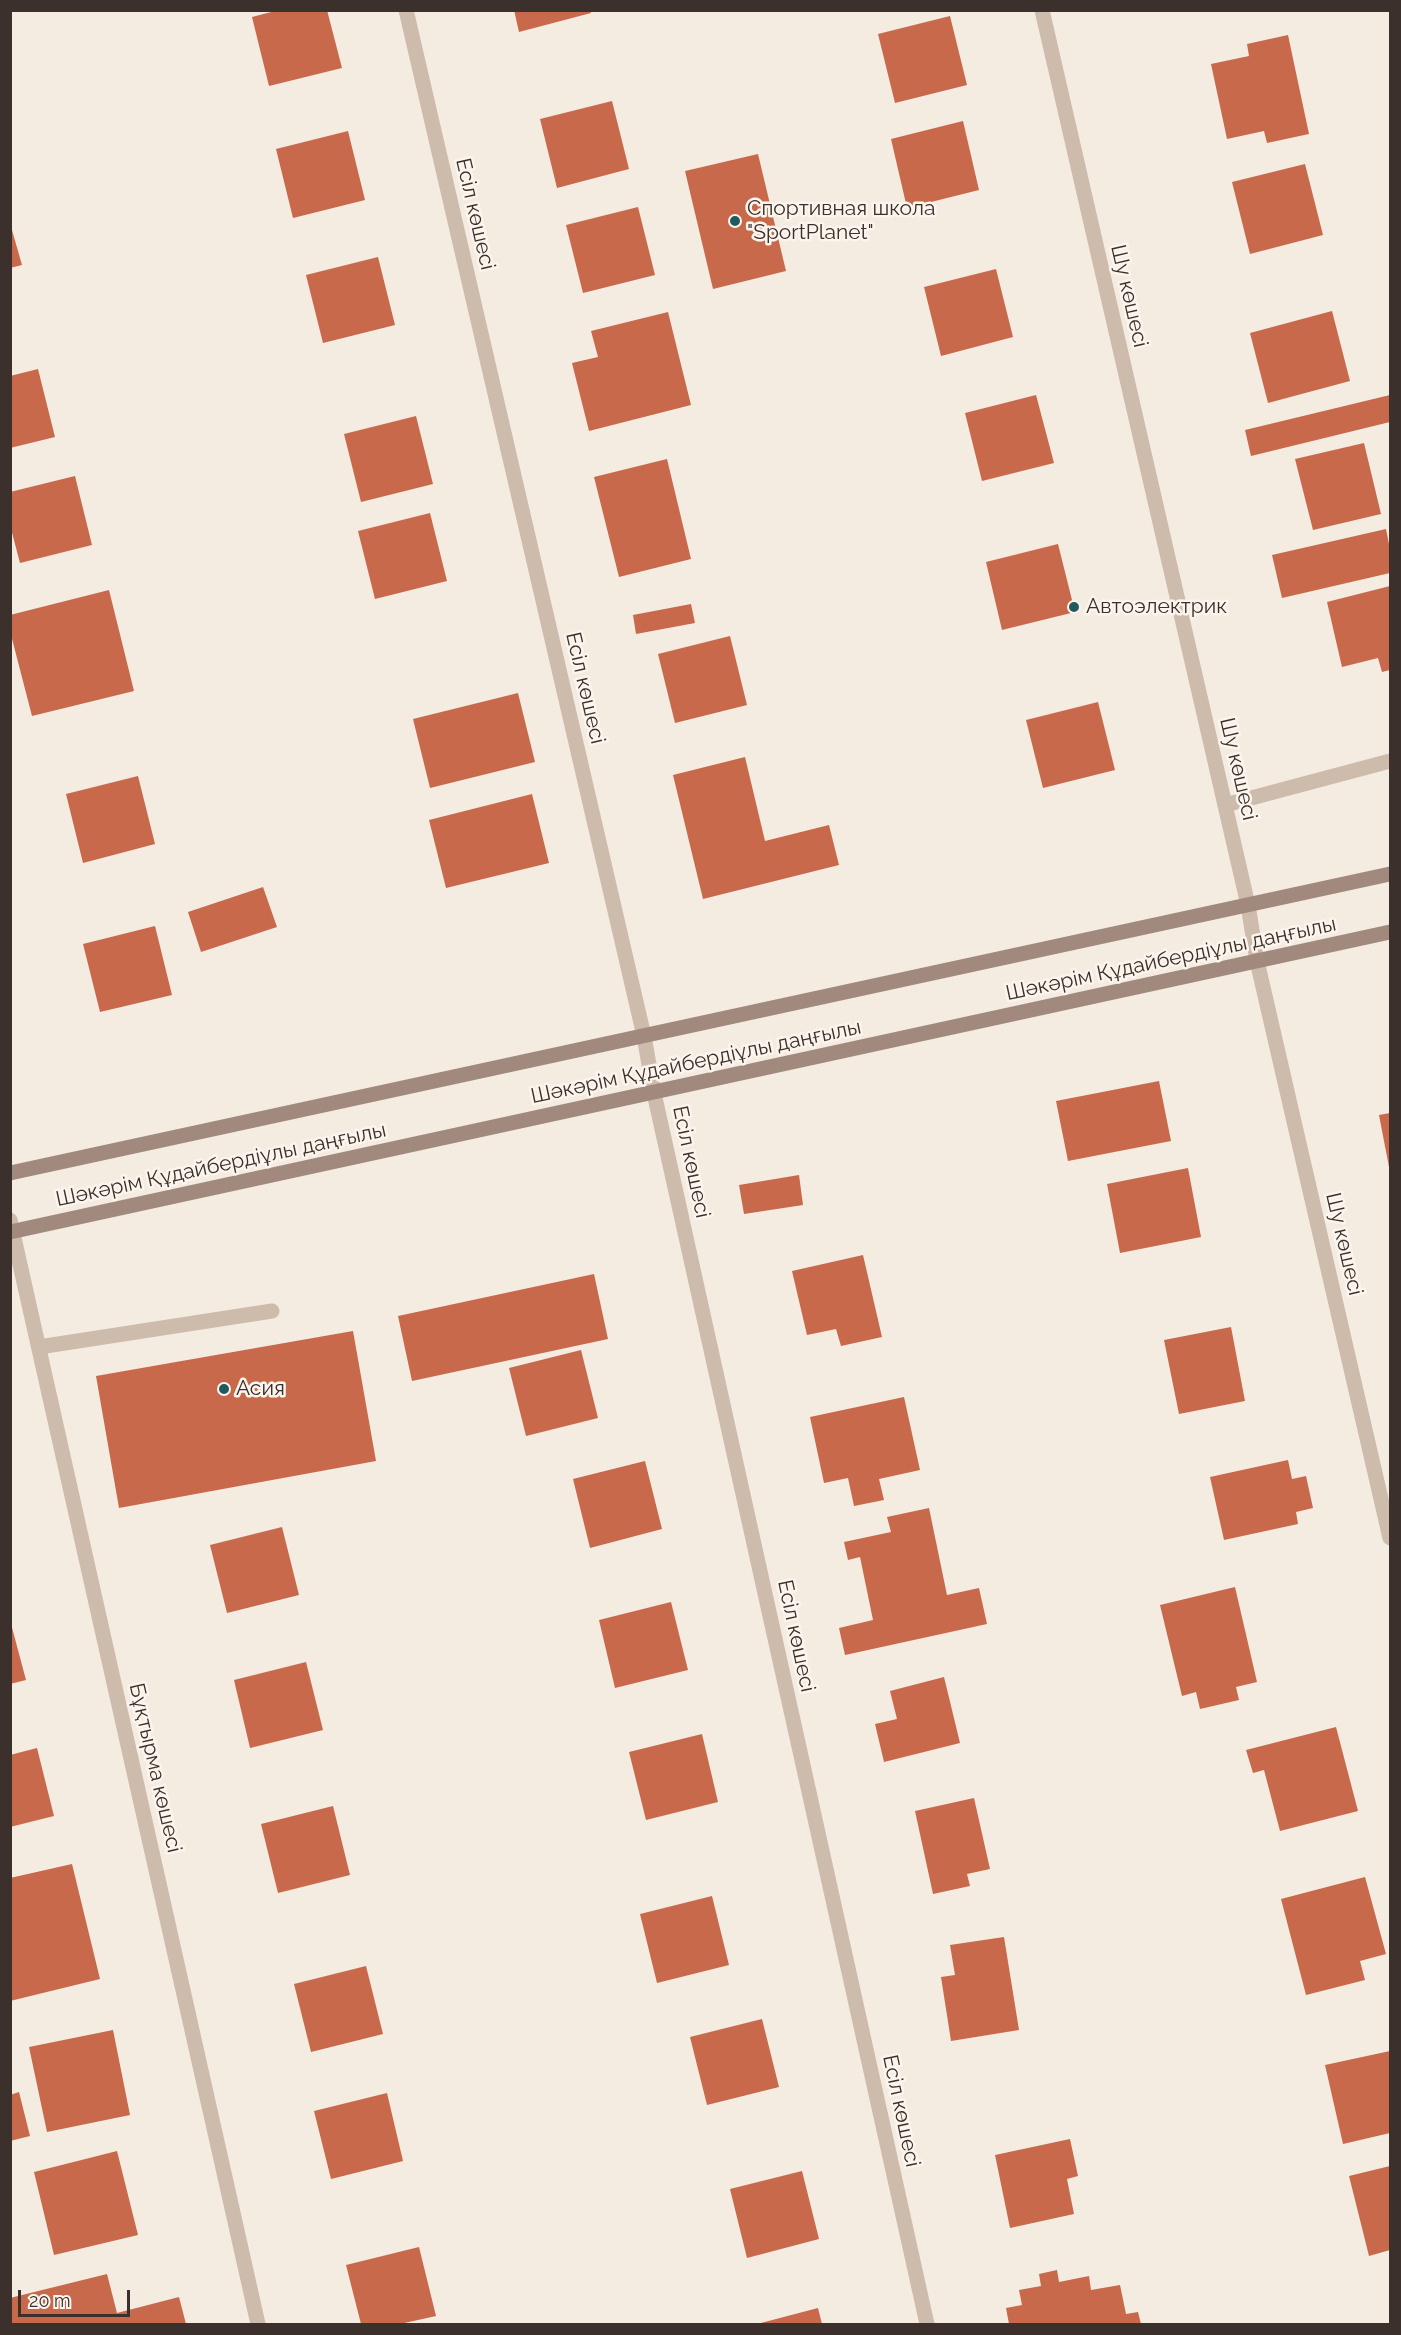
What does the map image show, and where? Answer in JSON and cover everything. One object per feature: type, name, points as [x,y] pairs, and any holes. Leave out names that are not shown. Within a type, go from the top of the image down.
[{"type":"main road","name":"Шәкәрім Құдайбердіұлы даңғылы","points":[[10,1173],[1390,874]]},
{"type":"main road","name":"Шәкәрім Құдайбердіұлы даңғылы","points":[[11,1228],[654,1093],[1390,932]]},
{"type":"street","name":"Есіл көшесі","points":[[406,10],[644,1036],[654,1093],[927,2325]]},
{"type":"street","name":"Шу көшесі","points":[[1042,10],[1248,905],[1257,961],[1390,1538]]},
{"type":"street","points":[[1225,805],[1390,761]]},
{"type":"street","name":"Бұқтырма көшесі","points":[[11,1228],[258,2325]]},
{"type":"street","points":[[39,1347],[272,1311]]},
{"type":"building","points":[[279,10],[327,10],[342,68],[269,86],[252,17]]},
{"type":"building","points":[[514,10],[590,10],[591,13],[519,32]]},
{"type":"building","points":[[950,16],[967,85],[895,103],[878,34]]},
{"type":"building","points":[[1288,35],[1309,134],[1267,143],[1264,131],[1227,139],[1211,64],[1249,56],[1247,44]]},
{"type":"building","points":[[612,101],[629,169],[557,188],[540,119]]},
{"type":"building","points":[[963,121],[979,190],[907,208],[891,139]]},
{"type":"building","points":[[348,131],[365,200],[293,218],[276,149]]},
{"type":"building","name":"Спортивная школа \"SportPlanet\"","points":[[758,154],[786,271],[713,289],[685,171]]},
{"type":"building","points":[[1305,164],[1323,235],[1250,254],[1232,182]]},
{"type":"building","points":[[638,207],[655,275],[583,293],[566,225]]},
{"type":"building","points":[[10,223],[22,265],[10,268]]},
{"type":"building","points":[[378,257],[395,325],[323,343],[306,275]]},
{"type":"building","points":[[996,269],[1013,337],[941,356],[924,287]]},
{"type":"building","points":[[1332,311],[1350,381],[1268,403],[1250,333]]},
{"type":"building","points":[[668,312],[691,405],[589,431],[572,363],[598,357],[591,331]]},
{"type":"building","points":[[38,369],[55,437],[10,448],[10,376]]},
{"type":"building","points":[[1036,395],[1054,463],[982,481],[965,413]]},
{"type":"building","points":[[1390,395],[1390,422],[1251,456],[1245,430]]},
{"type":"building","points":[[416,416],[433,484],[361,502],[344,434]]},
{"type":"building","points":[[1364,443],[1381,514],[1313,530],[1295,459]]},
{"type":"building","points":[[667,459],[691,559],[619,577],[594,477]]},
{"type":"building","points":[[75,476],[92,545],[20,563],[10,525],[10,492]]},
{"type":"building","points":[[430,513],[447,581],[375,599],[358,531]]},
{"type":"building","points":[[1386,529],[1390,549],[1390,573],[1282,598],[1272,555]]},
{"type":"building","points":[[1058,544],[1075,612],[1002,630],[986,562]]},
{"type":"building","points":[[1390,586],[1390,670],[1382,672],[1378,658],[1342,667],[1327,602]]},
{"type":"building","points":[[109,590],[134,691],[32,716],[10,631],[10,615]]},
{"type":"building","points":[[691,604],[695,623],[636,634],[633,615]]},
{"type":"building","points":[[730,636],[747,705],[675,723],[658,654]]},
{"type":"building","points":[[518,693],[535,762],[430,788],[413,719]]},
{"type":"building","points":[[1098,702],[1115,770],[1043,788],[1026,720]]},
{"type":"building","points":[[745,757],[765,841],[829,825],[839,865],[703,899],[673,775]]},
{"type":"building","points":[[138,776],[155,844],[83,863],[66,794]]},
{"type":"building","points":[[532,794],[549,863],[446,888],[429,820]]},
{"type":"building","points":[[263,887],[277,927],[201,952],[188,912]]},
{"type":"building","points":[[155,926],[172,995],[100,1012],[83,944]]},
{"type":"building","points":[[1159,1081],[1171,1141],[1068,1161],[1056,1101]]},
{"type":"building","points":[[1390,1113],[1390,1166],[1389,1167],[1379,1115]]},
{"type":"building","points":[[1188,1168],[1201,1237],[1120,1253],[1107,1184]]},
{"type":"building","points":[[799,1175],[803,1205],[744,1214],[739,1185]]},
{"type":"building","points":[[863,1255],[882,1337],[841,1346],[836,1329],[807,1335],[792,1271]]},
{"type":"building","points":[[594,1274],[608,1339],[412,1381],[398,1316]]},
{"type":"building","points":[[1231,1327],[1245,1401],[1179,1414],[1164,1340]]},
{"type":"building","points":[[353,1331],[376,1461],[119,1508],[96,1376]]},
{"type":"building","points":[[581,1350],[598,1418],[526,1436],[509,1368]]},
{"type":"building","points":[[904,1397],[920,1470],[879,1479],[884,1500],[854,1506],[848,1478],[824,1483],[810,1417]]},
{"type":"building","points":[[1288,1460],[1292,1479],[1306,1476],[1313,1508],[1296,1512],[1298,1524],[1224,1540],[1210,1477]]},
{"type":"building","points":[[645,1461],[662,1529],[590,1548],[573,1479]]},
{"type":"building","points":[[929,1508],[947,1595],[979,1588],[987,1624],[845,1655],[839,1628],[873,1620],[860,1557],[848,1560],[844,1542],[891,1532],[887,1517]]},
{"type":"building","points":[[282,1527],[299,1595],[227,1613],[210,1545]]},
{"type":"building","points":[[1235,1587],[1257,1682],[1236,1687],[1239,1700],[1200,1709],[1196,1692],[1182,1696],[1160,1605]]},
{"type":"building","points":[[671,1602],[688,1670],[615,1688],[599,1620]]},
{"type":"building","points":[[10,1620],[26,1680],[10,1684]]},
{"type":"building","points":[[306,1662],[323,1730],[250,1748],[234,1680]]},
{"type":"building","points":[[944,1677],[960,1743],[884,1762],[875,1724],[897,1719],[890,1691]]},
{"type":"building","points":[[1336,1727],[1358,1811],[1280,1831],[1264,1770],[1253,1773],[1246,1750]]},
{"type":"building","points":[[702,1734],[718,1802],[646,1820],[629,1752]]},
{"type":"building","points":[[37,1748],[54,1816],[10,1827],[10,1755]]},
{"type":"building","points":[[974,1798],[990,1869],[967,1874],[970,1886],[933,1894],[915,1811]]},
{"type":"building","points":[[333,1806],[350,1875],[278,1893],[261,1824]]},
{"type":"building","points":[[72,1864],[100,1979],[10,2001],[10,1878]]},
{"type":"building","points":[[1365,1877],[1386,1954],[1360,1961],[1365,1980],[1306,1995],[1281,1899]]},
{"type":"building","points":[[712,1896],[729,1965],[657,1983],[640,1914]]},
{"type":"building","points":[[1004,1937],[1019,2030],[951,2041],[941,1977],[955,1975],[950,1945]]},
{"type":"building","points":[[366,1966],[383,2034],[311,2052],[294,1984]]},
{"type":"building","points":[[762,2019],[779,2087],[707,2105],[690,2037]]},
{"type":"building","points":[[113,2030],[130,2115],[47,2132],[29,2047]]},
{"type":"building","points":[[1390,2051],[1390,2133],[1343,2144],[1325,2065]]},
{"type":"building","points":[[19,2092],[30,2136],[10,2141],[10,2095]]},
{"type":"building","points":[[387,2093],[403,2161],[331,2179],[314,2111]]},
{"type":"building","points":[[1070,2139],[1078,2176],[1067,2179],[1074,2214],[1010,2228],[995,2155]]},
{"type":"building","points":[[117,2151],[138,2235],[54,2255],[34,2172]]},
{"type":"building","points":[[1390,2166],[1390,2250],[1369,2256],[1349,2176]]},
{"type":"building","points":[[802,2171],[819,2239],[747,2258],[730,2189]]},
{"type":"building","points":[[419,2247],[436,2316],[400,2324],[361,2324],[346,2265]]},
{"type":"building","points":[[1057,2270],[1059,2282],[1089,2276],[1091,2290],[1120,2285],[1126,2314],[1138,2312],[1141,2324],[1009,2324],[1006,2308],[1022,2305],[1019,2290],[1041,2286],[1039,2274]]},
{"type":"building","points":[[107,2274],[117,2313],[179,2297],[186,2324],[12,2324],[10,2298]]},
{"type":"building","points":[[818,2308],[822,2324],[757,2324]]},
{"type":"place","name":"Спортивная школа \"SportPlanet\"","points":[[735,221]]},
{"type":"place","name":"Автоэлектрик","points":[[1074,607]]},
{"type":"place","name":"Асия","points":[[224,1389]]}]
